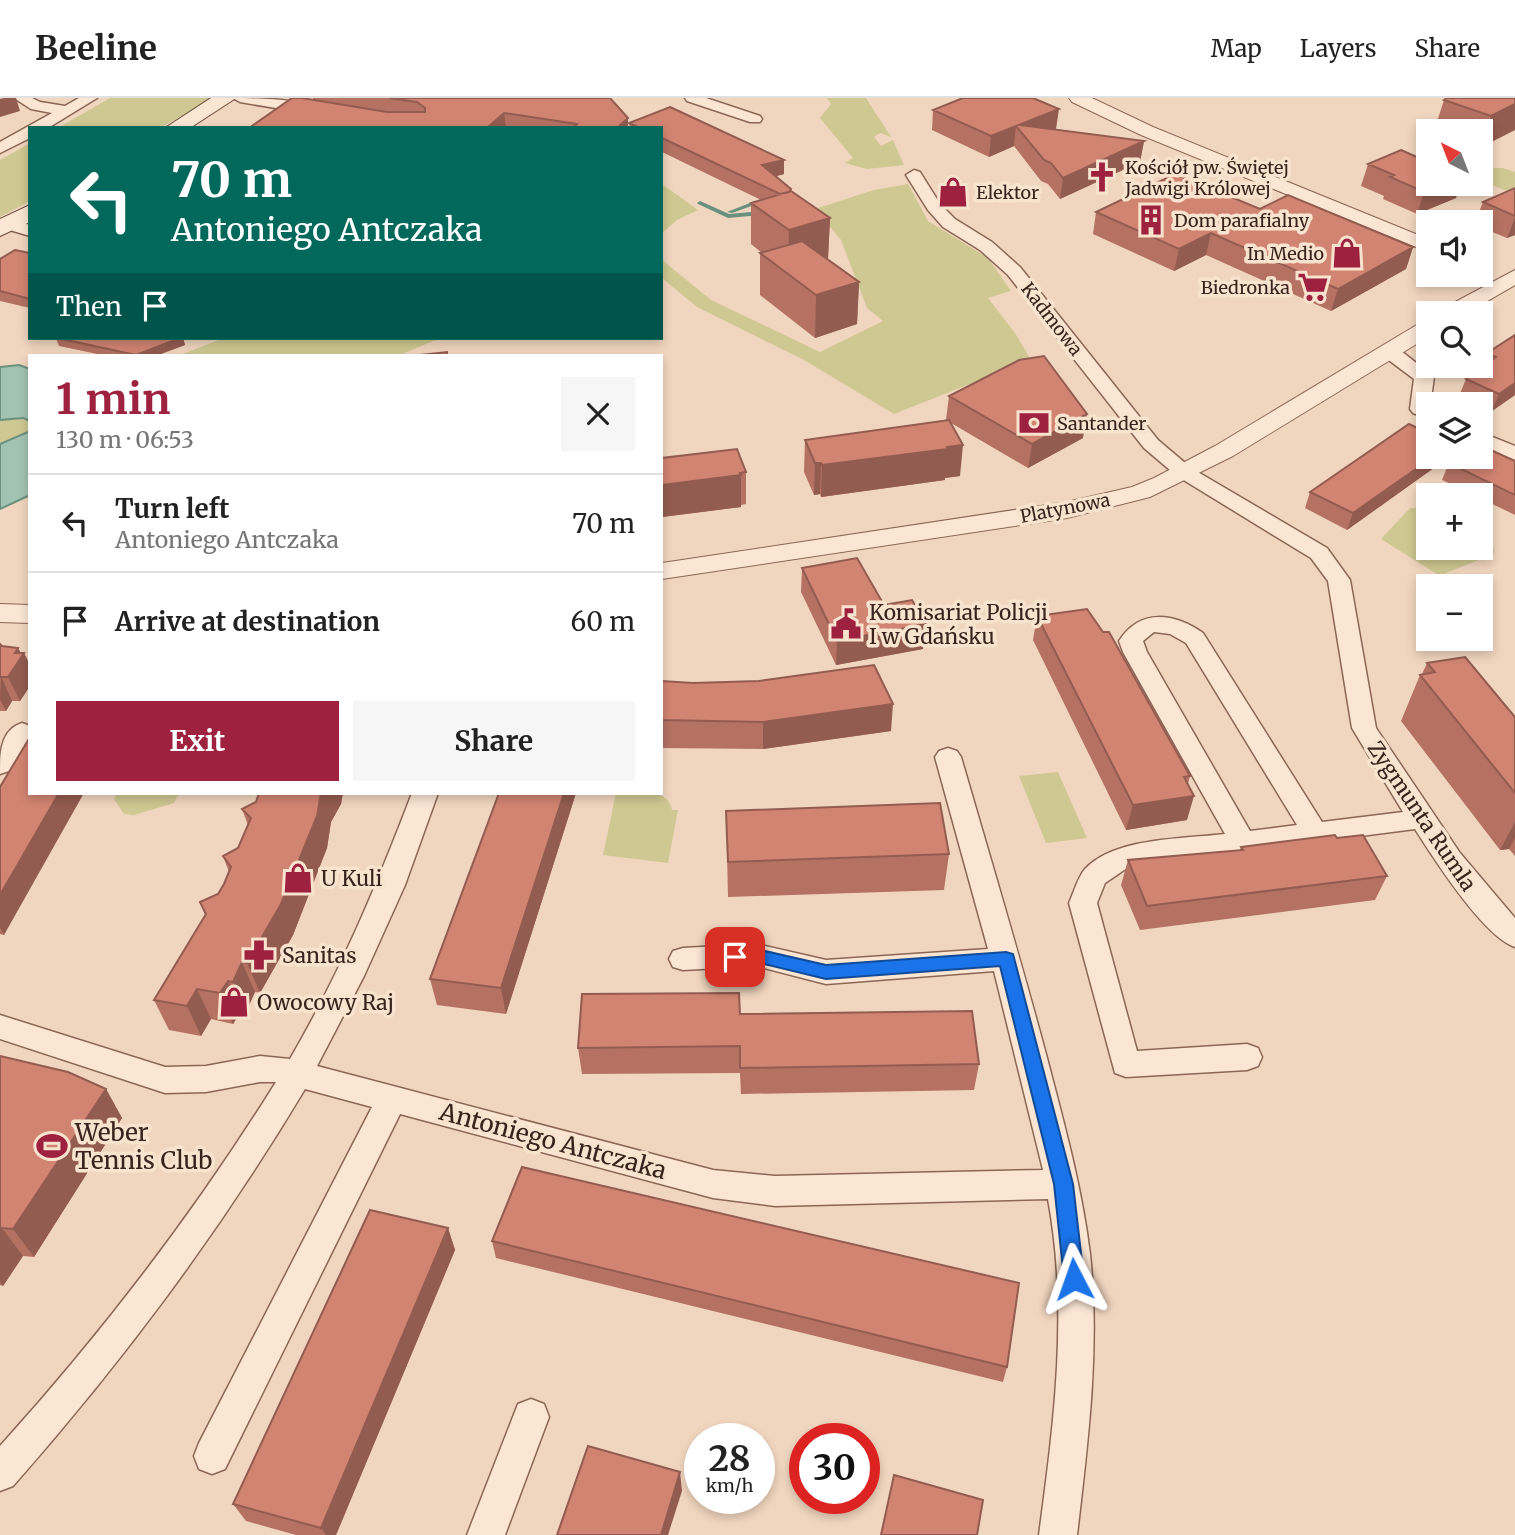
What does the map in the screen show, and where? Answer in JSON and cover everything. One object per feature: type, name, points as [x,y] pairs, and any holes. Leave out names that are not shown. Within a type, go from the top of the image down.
[{"type":"main road","points":[[178,126],[226,98]]},
{"type":"main road","points":[[13,228],[28,214]]},
{"type":"street","points":[[41,126],[90,98]]},
{"type":"street","points":[[240,98],[334,114]]},
{"type":"street","points":[[692,98],[755,119]]},
{"type":"street","points":[[1078,98],[1147,131],[1416,241]]},
{"type":"street","points":[[23,99],[36,106],[67,111]]},
{"type":"street","points":[[0,148],[28,133]]},
{"type":"street","name":"Kadmowa","points":[[914,175],[934,206],[949,223],[1002,257],[1151,444],[1184,472]]},
{"type":"street","points":[[1493,272],[1513,278]]},
{"type":"street","points":[[1473,301],[1513,278]]},
{"type":"street","name":"Platynowa","points":[[663,571],[1067,510],[1141,492],[1184,472],[1416,335]]},
{"type":"street","points":[[1390,351],[1424,377],[1422,392]]},
{"type":"street","points":[[1493,444],[1515,454]]},
{"type":"street","name":"Zygmunta Rumla","points":[[1184,472],[1319,553],[1339,580],[1364,729],[1422,819],[1489,912],[1515,936]]},
{"type":"street","points":[[0,612],[28,614]]},
{"type":"street","points":[[1243,842],[1135,652],[1131,640],[1137,631],[1149,625],[1166,624],[1182,629],[1195,638],[1315,832]]},
{"type":"street","points":[[0,765],[22,732]]},
{"type":"street","points":[[948,757],[1006,959],[1063,1184],[1073,1257],[1074,1346],[1072,1417],[1058,1535]]},
{"type":"street","points":[[0,1473],[116,1338],[199,1226],[298,1074],[403,860],[424,795]]},
{"type":"street","points":[[1247,1057],[1126,1063],[1083,903],[1094,877],[1114,861],[1127,856],[1422,819]]},
{"type":"street","points":[[683,959],[756,956],[826,972],[1006,959]]},
{"type":"street","name":"Antoniego Antczaka","points":[[0,1027],[165,1080],[206,1079],[260,1069],[298,1074],[713,1184]]},
{"type":"street","points":[[212,1457],[392,1099]]},
{"type":"street","points":[[713,1184],[775,1191],[1063,1184]]},
{"type":"street","points":[[486,1535],[531,1417]]},
{"type":"shaded area","points":[[110,98],[214,98],[164,126],[61,126]]},
{"type":"shaded area","points":[[827,98],[866,98],[891,137],[880,133],[874,137],[881,146],[893,140],[904,165],[867,169],[845,163],[853,158],[820,118],[831,104]]},
{"type":"shaded area","points":[[28,144],[28,202],[0,217],[0,160]]},
{"type":"shaded area","points":[[1493,168],[1515,172],[1515,194],[1493,186]]},
{"type":"shaded area","points":[[908,184],[928,221],[988,258],[1011,291],[988,298],[1015,333],[1031,360],[894,414],[804,360],[697,307],[663,279],[663,261],[711,300],[820,352],[883,321],[867,308],[841,240],[815,209],[874,190]]},
{"type":"shaded area","points":[[663,185],[698,210],[677,220],[663,232]]},
{"type":"shaded area","points":[[219,340],[435,340],[402,354],[183,354]]},
{"type":"shaded area","points":[[19,365],[28,368],[28,420],[23,418],[0,420],[0,367]]},
{"type":"shaded area","points":[[13,418],[28,421],[28,432],[0,444],[0,420]]},
{"type":"shaded area","points":[[28,432],[28,496],[0,509],[0,444]]},
{"type":"shaded area","points":[[1410,508],[1416,508],[1416,560],[1479,560],[1445,574],[1437,574],[1381,539]]},
{"type":"shaded area","points":[[1058,772],[1087,838],[1046,843],[1019,776]]},
{"type":"shaded area","points":[[116,795],[178,795],[174,803],[134,815],[124,814],[114,799]]},
{"type":"shaded area","points":[[616,795],[659,795],[669,802],[672,810],[678,810],[668,863],[603,855]]},
{"type":"building","points":[[292,98],[387,112],[425,112],[425,108],[417,102],[389,98],[610,98],[628,118],[619,126],[575,126],[577,124],[504,113],[489,126],[252,126]]},
{"type":"building","points":[[963,98],[1033,98],[1059,109],[1019,125],[1144,141],[1063,178],[1016,126],[991,136],[933,110]]},
{"type":"building","points":[[1515,98],[1515,104],[1491,116],[1444,100]]},
{"type":"building","points":[[670,107],[784,160],[762,165],[791,189],[780,194],[663,138],[663,126],[636,126],[629,123]]},
{"type":"building","points":[[1401,150],[1416,157],[1416,188],[1390,177],[1394,175],[1368,164]]},
{"type":"building","points":[[1175,174],[1260,209],[1288,195],[1413,247],[1338,289],[1211,233],[1179,249],[1096,212]]},
{"type":"building","points":[[1515,188],[1515,216],[1483,202]]},
{"type":"building","points":[[791,191],[830,218],[789,230],[751,203]]},
{"type":"building","points":[[802,241],[859,282],[816,295],[760,253]]},
{"type":"building","points":[[15,250],[28,253],[28,298],[0,291],[0,259]]},
{"type":"building","points":[[1515,335],[1515,383],[1499,394],[1466,379],[1493,378],[1493,359],[1496,357],[1493,356],[1493,349]]},
{"type":"building","points":[[66,340],[175,340],[139,354]]},
{"type":"building","points":[[1044,356],[1087,414],[1032,444],[949,396],[1019,360]]},
{"type":"building","points":[[949,420],[963,445],[822,465],[815,463],[805,440]]},
{"type":"building","points":[[1409,424],[1416,427],[1416,469],[1353,513],[1310,492]]},
{"type":"building","points":[[737,449],[746,472],[740,473],[741,475],[663,485],[663,458]]},
{"type":"building","points":[[1493,451],[1515,461],[1515,495],[1461,469],[1493,469]]},
{"type":"building","points":[[857,558],[884,605],[912,600],[926,624],[837,641],[802,568]]},
{"type":"building","points":[[1087,609],[1103,632],[1109,632],[1190,776],[1184,777],[1194,796],[1133,805],[1037,616]]},
{"type":"building","points":[[0,644],[18,648],[15,653],[24,653],[8,677],[0,677]]},
{"type":"building","points":[[1465,657],[1515,717],[1515,793],[1420,675],[1435,672],[1427,663]]},
{"type":"building","points":[[874,665],[893,704],[763,722],[663,720],[663,681],[759,681]]},
{"type":"building","points":[[28,740],[28,795],[58,795],[0,895],[0,787]]},
{"type":"building","points":[[258,795],[321,795],[317,816],[281,904],[247,963],[242,962],[233,982],[228,981],[220,993],[197,989],[187,1006],[154,1000],[206,914],[200,902],[218,894],[224,884],[231,867],[223,856],[238,848],[251,818],[242,809],[256,802]]},
{"type":"building","points":[[498,795],[563,795],[501,988],[430,979]]},
{"type":"building","points":[[940,803],[949,854],[728,862],[726,811]]},
{"type":"building","points":[[1335,835],[1337,838],[1363,835],[1387,876],[1147,906],[1128,860],[1243,850],[1241,847]]},
{"type":"building","points":[[739,993],[740,1014],[972,1011],[979,1064],[740,1068],[740,1046],[578,1048],[582,994]]},
{"type":"building","name":"Weber Tennis Club","points":[[0,1056],[68,1072],[106,1089],[13,1229],[2,1228],[0,1231]]},
{"type":"building","points":[[522,1167],[1019,1283],[1007,1367],[492,1241]]},
{"type":"building","points":[[370,1210],[448,1228],[321,1528],[233,1504]]},
{"type":"building","points":[[588,1446],[680,1472],[661,1535],[557,1535]]},
{"type":"building","points":[[894,1475],[983,1500],[977,1535],[881,1535]]},
{"type":"waterway","points":[[700,203],[717,210]]},
{"type":"waterway","points":[[730,212],[755,203]]},
{"type":"waterway","points":[[712,209],[728,216],[761,213]]},
{"type":"place","name":"Kościół pw. Świętej Jadwigi Królowej","points":[[1102,177]]},
{"type":"place","name":"Elektor","points":[[953,192]]},
{"type":"place","name":"Dom parafialny","points":[[1151,220]]},
{"type":"place","name":"In Medio","points":[[1347,253]]},
{"type":"place","name":"Biedronka","points":[[1313,287]]},
{"type":"place","name":"Santander","points":[[1034,423]]},
{"type":"place","name":"Komisariat Policji I w Gdańsku","points":[[846,624]]},
{"type":"place","name":"U Kuli","points":[[298,878]]},
{"type":"place","name":"Sanitas","points":[[259,955]]},
{"type":"place","name":"Owocowy Raj","points":[[234,1002]]},
{"type":"place","name":"Weber Tennis Club","points":[[52,1146]]},
{"type":"route","points":[[735,957],[756,956],[826,972],[1006,959],[1063,1184],[1074,1279]]}]
